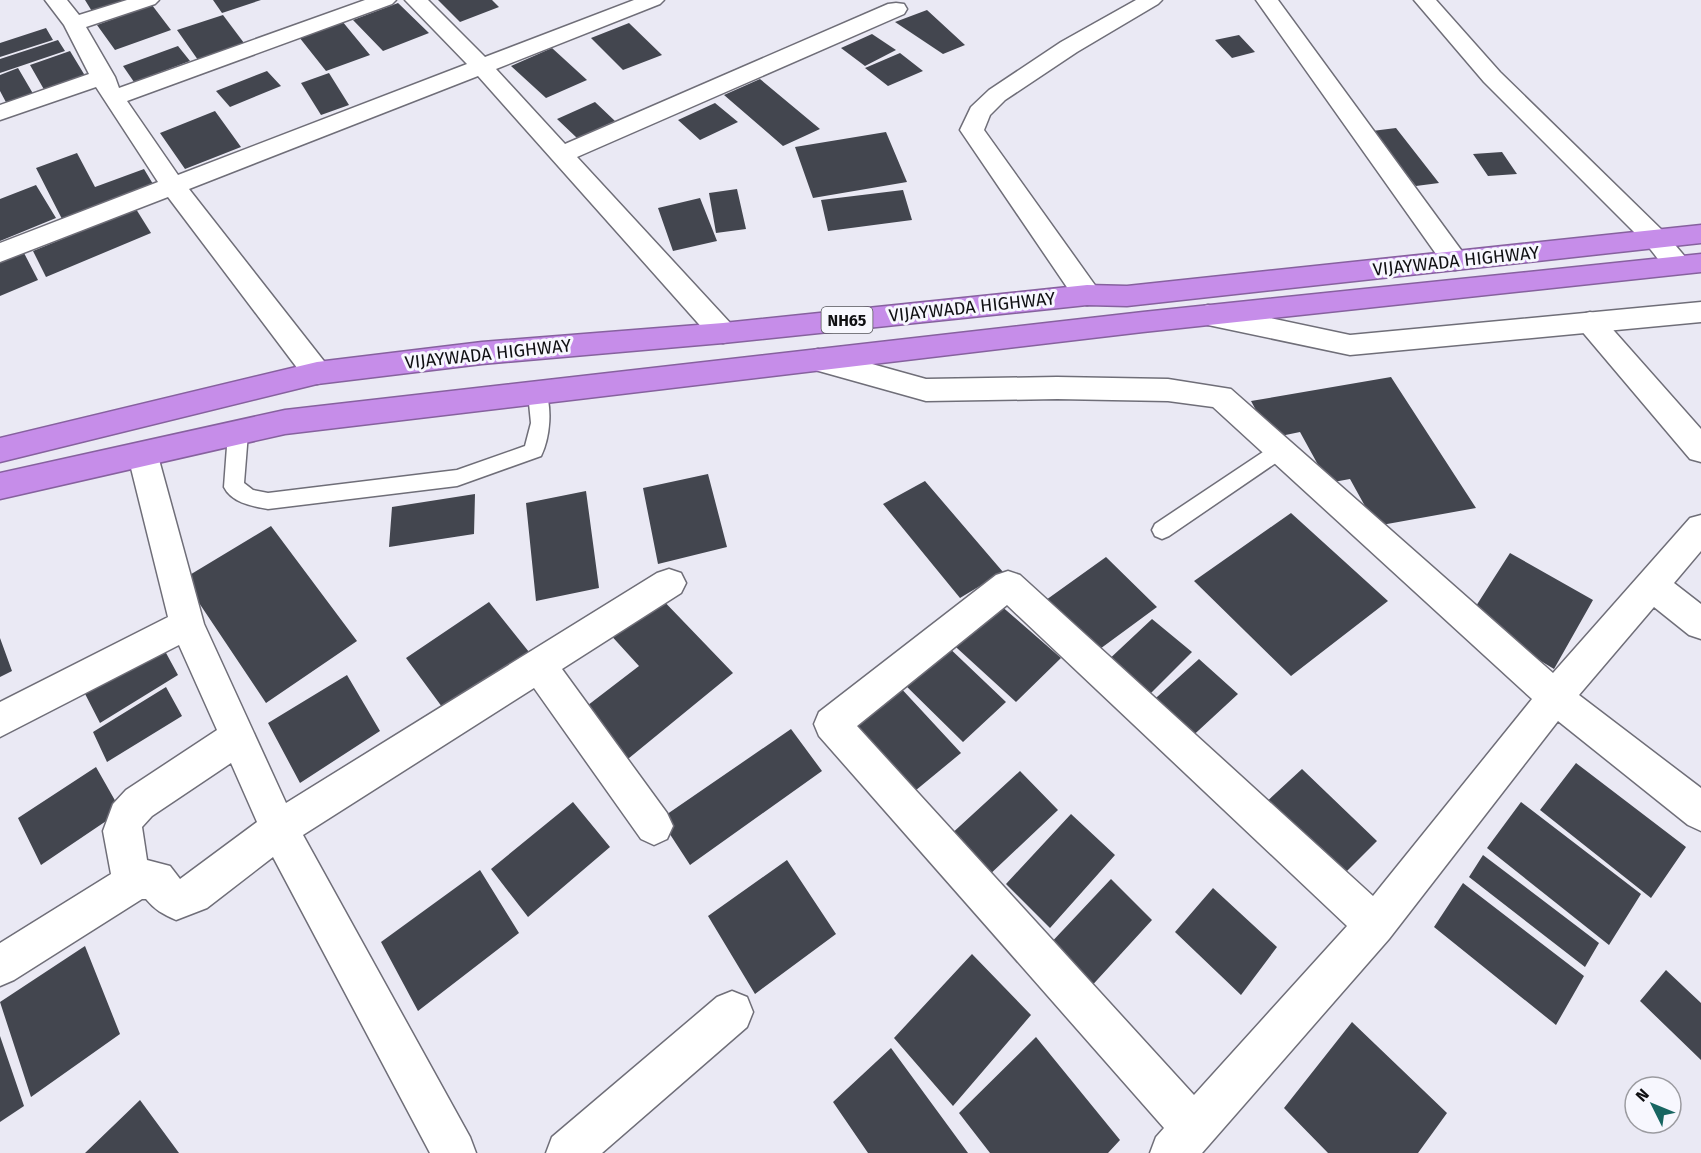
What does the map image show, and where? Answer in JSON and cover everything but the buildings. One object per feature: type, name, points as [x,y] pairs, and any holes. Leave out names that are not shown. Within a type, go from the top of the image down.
[{"type":"highway","name":"VIJAYWADA HIGHWAY","points":[[0,450],[317,372],[482,353],[723,333],[1087,295],[1127,296],[1701,234]]},
{"type":"highway","name":"VIJAYWADA HIGHWAY","points":[[0,486],[143,456],[285,422],[1143,322],[1690,264]]},
{"type":"highway","points":[[1127,296],[1143,322]]},
{"type":"street","points":[[56,0],[74,24],[109,87],[173,186],[317,372]]},
{"type":"street","points":[[74,24],[148,0]]},
{"type":"street","points":[[0,113],[109,87],[385,0]]},
{"type":"street","points":[[416,0],[481,66],[723,333]]},
{"type":"street","points":[[0,253],[653,0]]},
{"type":"street","points":[[562,154],[896,9],[882,0]]},
{"type":"street","points":[[1087,295],[972,130],[979,112],[997,95],[1069,47],[1150,0]]},
{"type":"street","points":[[1267,0],[1455,261]]},
{"type":"street","points":[[1425,0],[1492,77],[1656,239],[1690,264]]},
{"type":"street","points":[[1208,315],[1350,345],[1701,312]]},
{"type":"street","points":[[1590,322],[1701,450]]},
{"type":"street","points":[[818,360],[926,390],[1090,388],[1168,390],[1221,397],[1282,449],[1555,697],[1701,812]]},
{"type":"street","points":[[143,456],[187,624],[279,829],[454,1153]]},
{"type":"street","points":[[1375,926],[1008,585],[832,724],[1183,1140],[1375,926],[1555,697],[1701,528]]},
{"type":"street","points":[[0,966],[132,883],[144,879],[156,880],[168,895],[176,900],[193,894],[279,829],[538,664],[669,584]]},
{"type":"street","points":[[1653,586],[1701,624]]},
{"type":"street","points":[[0,720],[187,624]]},
{"type":"street","points":[[538,664],[654,826]]},
{"type":"street","points":[[132,883],[122,831],[126,817],[139,803],[238,737]]},
{"type":"street","points":[[568,1153],[732,1012]]},
{"type":"lane","points":[[238,433],[234,487],[248,497],[268,501],[457,478],[534,451],[540,423],[537,393]]},
{"type":"lane","points":[[1162,530],[1282,449]]}]
